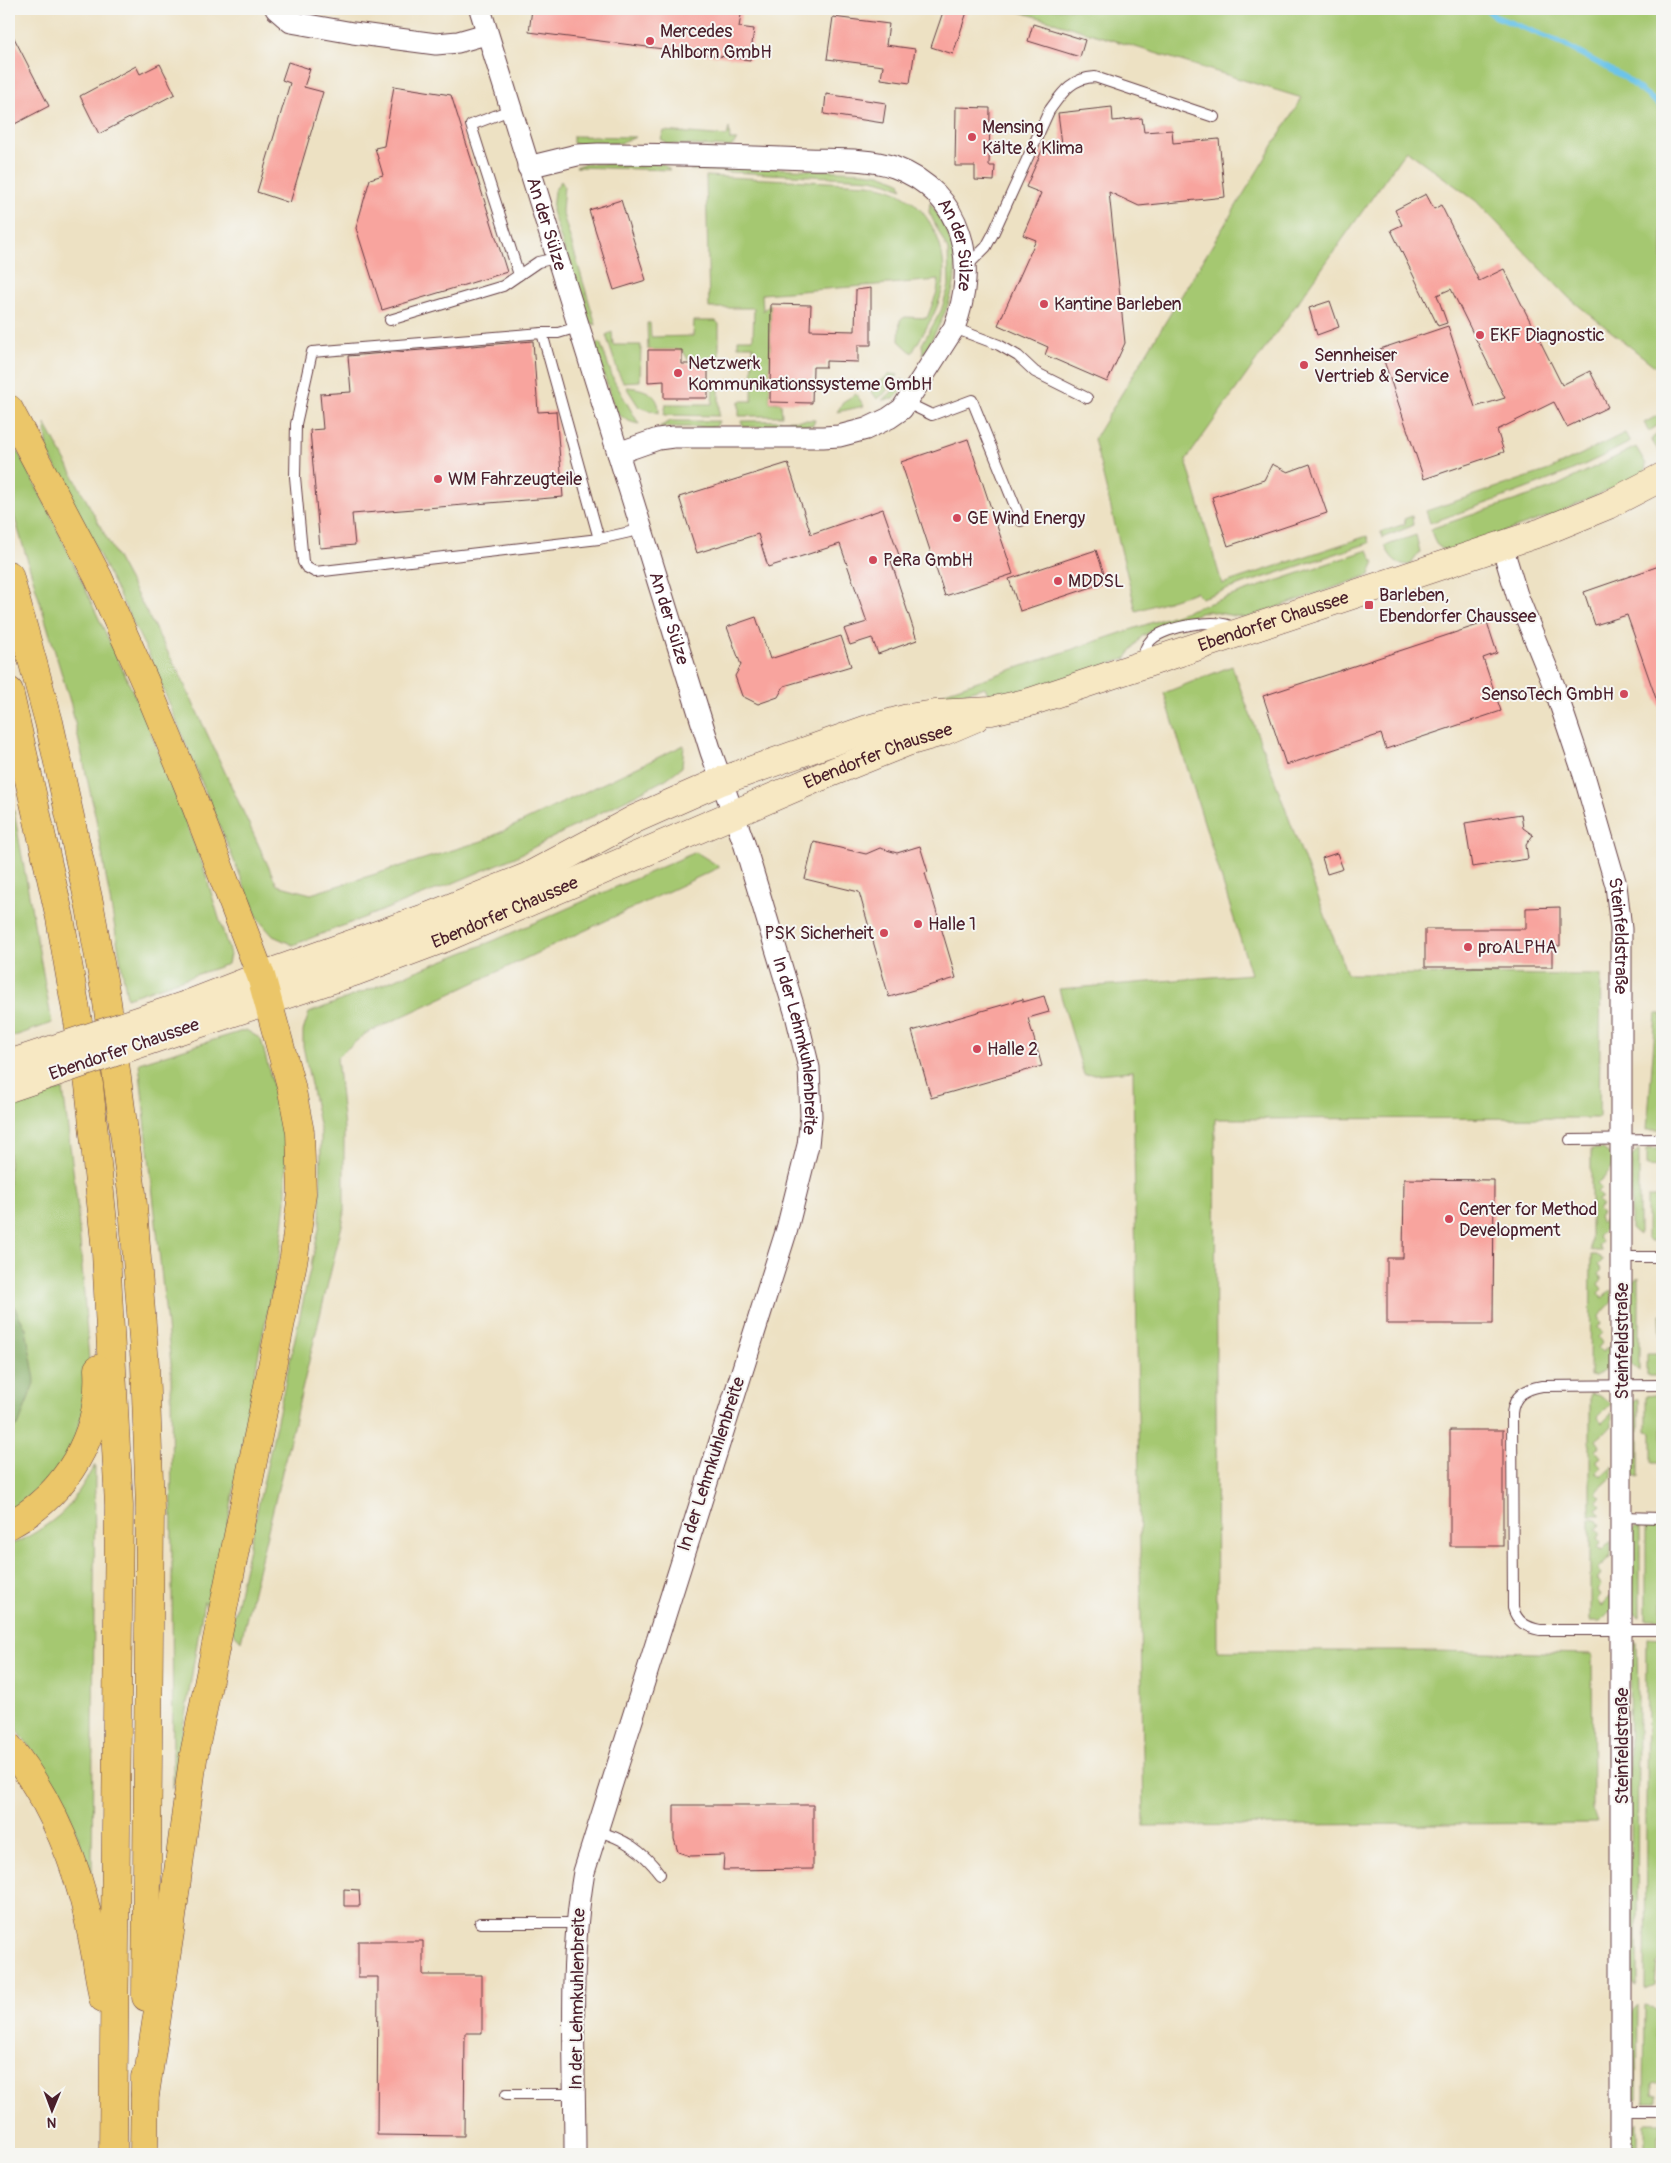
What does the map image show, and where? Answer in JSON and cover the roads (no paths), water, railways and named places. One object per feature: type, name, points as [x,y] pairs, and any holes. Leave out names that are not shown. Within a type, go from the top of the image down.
[{"type":"highway","points":[[9,409],[98,577],[145,682],[189,788],[265,988],[291,1086],[300,1132],[302,1193],[299,1225],[193,1759],[170,1932],[145,2095]]},
{"type":"highway","points":[[9,574],[50,722],[88,898],[107,1002],[132,1193],[145,1365],[150,1509],[144,2154]]},
{"type":"highway","points":[[9,691],[60,918],[89,1085],[106,1252],[119,1506],[113,2154]]},
{"type":"highway","points":[[9,1525],[35,1509],[50,1496],[63,1482],[84,1447],[96,1402],[99,1379],[94,1293],[106,1252]]},
{"type":"highway","points":[[9,1747],[47,1808],[72,1865],[88,1919],[114,2054]]},
{"type":"main road","name":"Ebendorfer Chaussee","points":[[9,1088],[187,1016],[265,988],[425,918],[527,877],[627,823],[721,781],[868,729],[908,718],[935,714],[991,711],[1030,702],[1240,631],[1502,546],[1585,515],[1662,477]]},
{"type":"main road","name":"Ebendorfer Chaussee","points":[[265,988],[446,938],[734,814],[907,742],[942,732],[991,711]]},
{"type":"main road","name":"Ebendorfer Chaussee","points":[[9,1064],[187,1016]]},
{"type":"street","points":[[276,9],[292,22],[353,33],[427,42],[458,42],[486,34]]},
{"type":"street","name":"An der Sülze","points":[[480,9],[486,34],[721,781]]},
{"type":"street","name":"An der Sülze","points":[[528,167],[581,154],[757,156],[878,162],[909,174],[926,184],[940,199],[960,233],[967,266],[965,288],[954,328],[907,403],[902,409],[882,422],[866,429],[839,436],[673,437],[658,439],[618,453]]},
{"type":"street","name":"Steinfeldstraße","points":[[1502,546],[1516,595],[1565,718],[1616,885],[1623,957],[1621,2154]]},
{"type":"street","name":"In der Lehmkuhlenbreite","points":[[575,2154],[576,1923],[584,1872],[786,1229],[808,1145],[811,1091],[803,1043],[734,814],[721,781]]},
{"type":"lane","points":[[967,266],[986,247],[1049,111],[1062,92],[1073,82],[1095,77],[1214,117]]},
{"type":"lane","points":[[510,110],[471,124],[519,275]]},
{"type":"lane","points":[[390,320],[502,286],[538,262],[556,258]]},
{"type":"lane","points":[[578,327],[558,333],[312,352],[296,424],[295,477],[303,562],[306,567],[315,572],[598,539],[643,529]]},
{"type":"lane","points":[[954,328],[999,344],[1018,356],[1035,372],[1087,398]]},
{"type":"lane","points":[[542,333],[598,539]]},
{"type":"lane","points":[[907,403],[932,414],[972,400],[1021,521]]},
{"type":"lane","points":[[1570,1140],[1662,1139]]},
{"type":"lane","points":[[1622,1257],[1662,1257]]},
{"type":"lane","points":[[1662,1385],[1542,1386],[1524,1391],[1513,1402],[1512,1432],[1513,1608],[1515,1616],[1529,1628],[1540,1630],[1662,1630]]},
{"type":"lane","points":[[1622,1517],[1662,1518]]},
{"type":"lane","points":[[596,1831],[616,1836],[648,1859],[660,1874]]},
{"type":"lane","points":[[480,1923],[576,1923]]},
{"type":"lane","points":[[506,2094],[575,2094]]},
{"type":"lane","points":[[1621,2112],[1662,2112]]},
{"type":"waterway","points":[[1486,9],[1494,16],[1557,41],[1624,77],[1662,107]]},
{"type":"place","name":"Mercedes Ahlborn GmbH","points":[[650,41]]},
{"type":"place","name":"Mensing Kälte & Klima","points":[[972,137]]},
{"type":"place","name":"Kantine Barleben","points":[[1044,304]]},
{"type":"place","name":"EKF Diagnostic","points":[[1480,335]]},
{"type":"place","name":"Sennheiser Vertrieb & Service","points":[[1304,365]]},
{"type":"place","name":"Netzwerk Kommunikationssysteme GmbH","points":[[678,373]]},
{"type":"place","name":"WM Fahrzeugteile","points":[[438,479]]},
{"type":"place","name":"GE Wind Energy","points":[[957,518]]},
{"type":"place","name":"PeRa GmbH","points":[[873,560]]},
{"type":"place","name":"MDDSL","points":[[1058,581]]},
{"type":"place","name":"Barleben, Ebendorfer Chaussee","points":[[1369,605]]},
{"type":"place","name":"SensoTech GmbH","points":[[1624,694]]},
{"type":"place","name":"Halle 1","points":[[918,924]]},
{"type":"place","name":"PSK Sicherheit","points":[[884,933]]},
{"type":"place","name":"proALPHA","points":[[1468,947]]},
{"type":"place","name":"Halle 2","points":[[977,1049]]},
{"type":"place","name":"Center for Method Development","points":[[1449,1219]]}]
